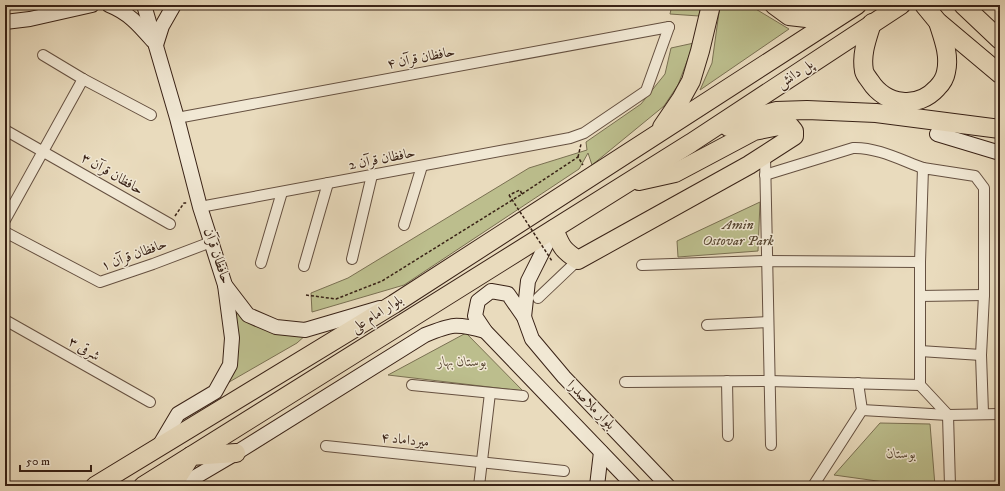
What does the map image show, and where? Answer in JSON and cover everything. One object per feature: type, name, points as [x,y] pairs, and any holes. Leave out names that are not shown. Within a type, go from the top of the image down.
[{"type":"highway","points":[[656,135],[681,100],[691,81],[711,5]]},
{"type":"highway","points":[[774,5],[789,16],[815,19],[850,5]]},
{"type":"highway","name":"پل دانش","points":[[656,135],[857,5]]},
{"type":"highway","name":"پل دانش","points":[[690,143],[901,5]]},
{"type":"highway","points":[[924,5],[938,22],[1000,74]]},
{"type":"highway","points":[[964,5],[1000,27]]},
{"type":"highway","points":[[964,5],[1000,40]]},
{"type":"highway","points":[[872,23],[863,53],[865,72],[874,88],[892,100],[912,102],[930,95],[940,84],[946,74],[948,59],[938,22]]},
{"type":"highway","points":[[690,143],[746,120],[776,112],[799,110],[876,113],[1000,129]]},
{"type":"highway","points":[[554,229],[566,252],[578,260],[765,156],[794,136],[794,131],[790,126],[784,125],[754,131],[675,174],[628,183]]},
{"type":"highway","name":"بلوار امام علی","points":[[94,486],[394,304],[656,135]]},
{"type":"highway","name":"بلوار امام علی","points":[[143,486],[690,143]]},
{"type":"highway","points":[[172,486],[191,456],[236,453]]},
{"type":"street","points":[[5,22],[30,19],[92,5]]},
{"type":"street","name":"حافظان قرآن","points":[[109,5],[122,10],[156,45]]},
{"type":"street","name":"حافظان قرآن","points":[[144,5],[224,285],[248,315],[276,327],[305,330],[394,304]]},
{"type":"street","points":[[156,45],[162,26],[174,5]]},
{"type":"street","name":"حافظان قرآن ۴","points":[[177,118],[669,27]]},
{"type":"street","name":"حافظان قرآن 2","points":[[200,203],[282,192],[570,138],[584,133],[646,91],[669,27]]},
{"type":"street","points":[[43,56],[82,79],[151,115]]},
{"type":"street","points":[[5,220],[82,79]]},
{"type":"street","name":"حافظان قرآن ۳","points":[[5,130],[170,224]]},
{"type":"street","points":[[937,134],[1000,153]]},
{"type":"street","points":[[765,175],[853,148],[862,148],[874,150],[923,168],[975,176],[984,188],[984,295],[981,355],[983,413]]},
{"type":"street","points":[[765,156],[771,445]]},
{"type":"street","points":[[404,225],[422,166]]},
{"type":"street","points":[[923,168],[920,262],[920,385],[948,415],[950,486]]},
{"type":"street","points":[[352,259],[372,175]]},
{"type":"street","points":[[304,266],[328,183]]},
{"type":"street","points":[[261,263],[282,192]]},
{"type":"street","points":[[524,317],[528,281],[554,229]]},
{"type":"street","name":"حافظان قرآن ۱","points":[[5,232],[100,282],[211,242]]},
{"type":"street","points":[[538,298],[578,260]]},
{"type":"street","points":[[642,265],[767,261],[920,262]]},
{"type":"street","points":[[158,448],[178,414],[216,392],[230,365],[232,338],[224,285]]},
{"type":"street","name":"بلوار ملاصدرا","points":[[634,486],[485,331],[475,316],[478,300],[491,291],[508,294],[524,317],[532,339],[564,377],[668,486]]},
{"type":"street","points":[[920,296],[984,295]]},
{"type":"street","name":"۳ شرقی","points":[[5,320],[150,402]]},
{"type":"street","points":[[707,325],[768,322]]},
{"type":"street","points":[[180,486],[236,453],[425,335],[447,326],[463,325],[485,331]]},
{"type":"street","points":[[920,351],[981,355]]},
{"type":"street","points":[[727,381],[728,436]]},
{"type":"street","points":[[625,382],[769,381],[920,385]]},
{"type":"street","points":[[813,486],[862,410],[858,383]]},
{"type":"street","points":[[412,385],[524,396]]},
{"type":"street","points":[[479,486],[490,393]]},
{"type":"street","points":[[862,410],[948,415],[983,413],[1000,414]]},
{"type":"street","name":"میرداماد ۴","points":[[326,446],[564,471]]},
{"type":"street","points":[[597,486],[601,452]]},
{"type":"path","points":[[306,295],[336,299],[382,281],[522,194],[578,157],[591,177]]},
{"type":"path","points":[[522,194],[520,190],[509,196],[552,261]]},
{"type":"path","points":[[170,224],[184,204],[200,203]]},
{"type":"green space","points":[[672,5],[701,5],[699,16],[670,14]]},
{"type":"green space","points":[[720,5],[749,5],[789,29],[700,90],[712,63]]},
{"type":"green space","points":[[694,43],[678,85],[664,106],[592,165],[588,153],[579,169],[404,285],[312,312],[311,293],[348,278],[529,168],[587,150],[586,142],[641,104],[665,74],[671,48]]},
{"type":"green space","name":"Amin Ostovar Park","points":[[760,202],[758,251],[678,257],[677,241]]},
{"type":"green space","points":[[231,304],[255,326],[280,333],[308,333],[297,343],[224,385]]},
{"type":"green space","name":"بوستان بهار","points":[[466,333],[523,391],[388,375]]},
{"type":"green space","name":"بوستان","points":[[880,423],[930,424],[935,486],[913,486],[834,475]]}]
